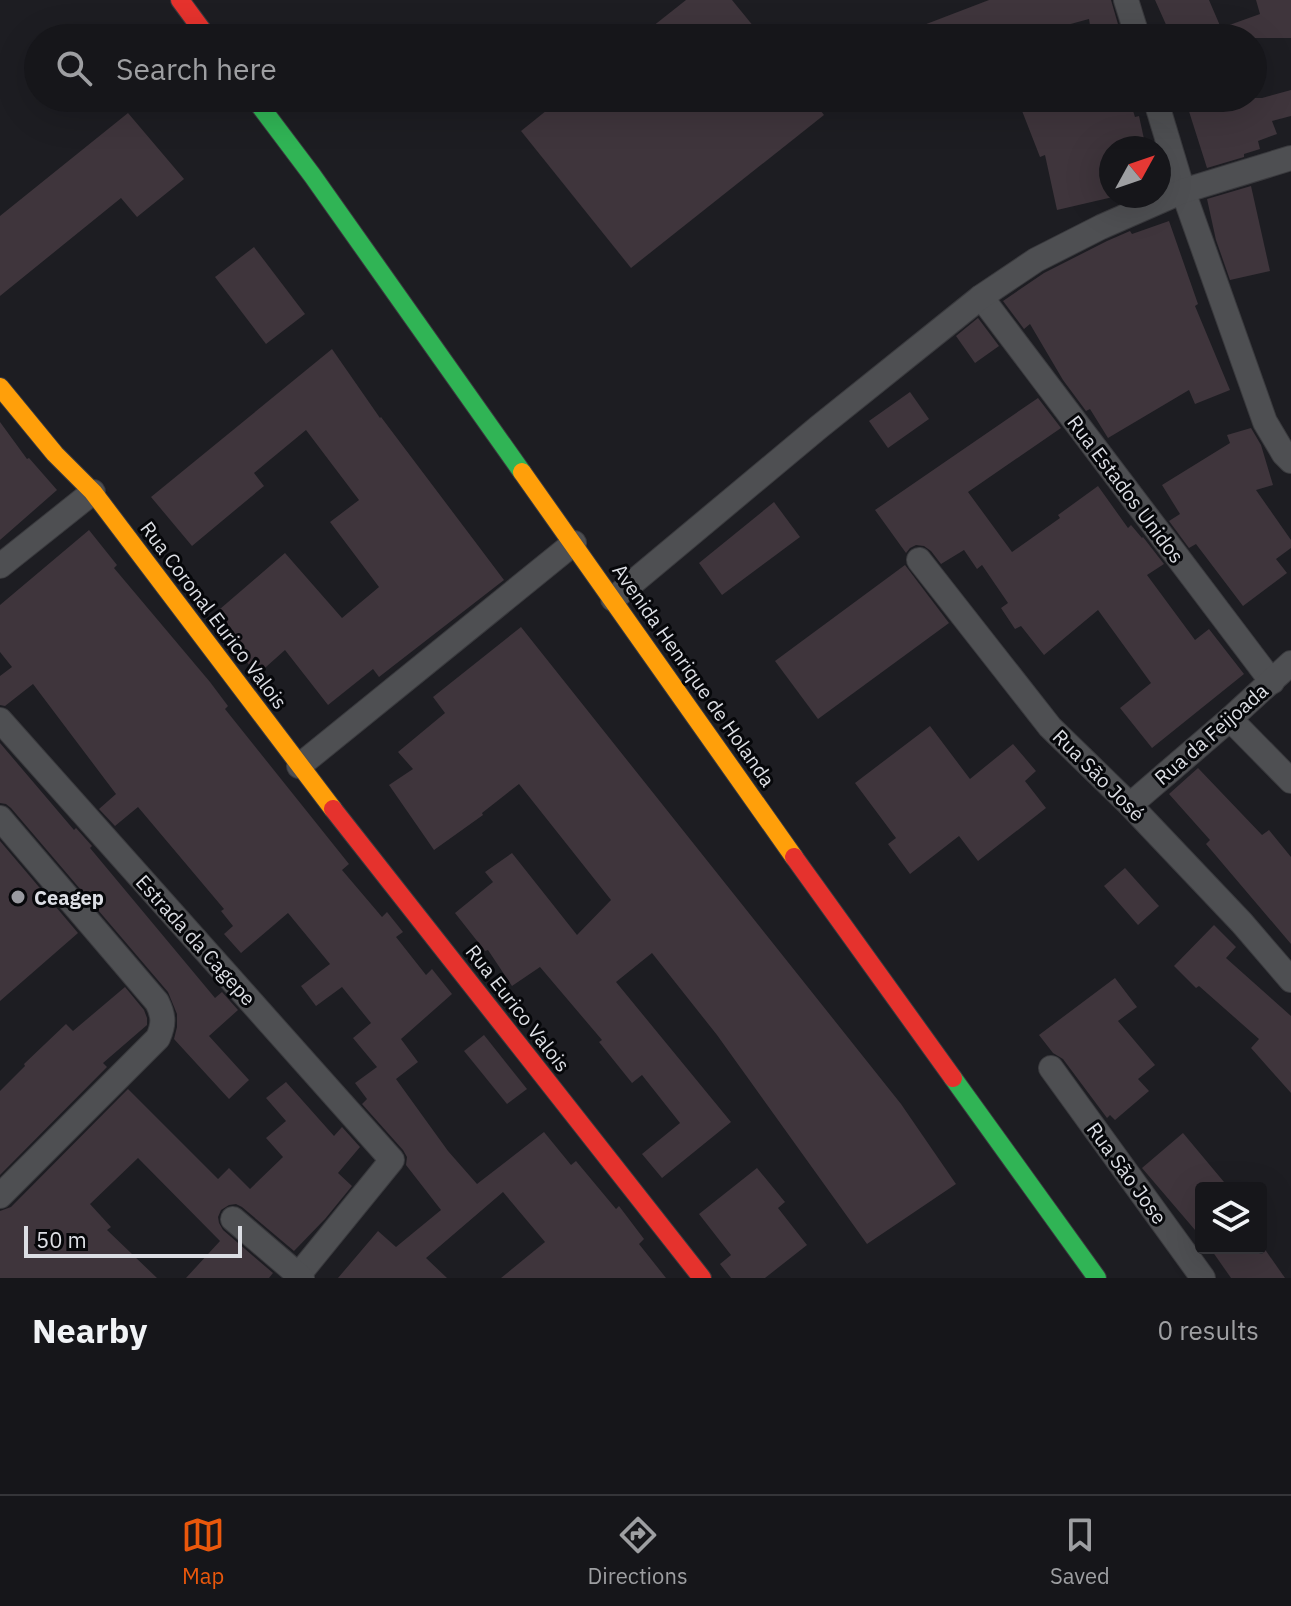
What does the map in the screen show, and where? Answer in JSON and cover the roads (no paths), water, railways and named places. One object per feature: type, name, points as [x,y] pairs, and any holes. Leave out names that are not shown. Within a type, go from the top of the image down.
[{"type":"main road","points":[[180,0],[198,24]]},
{"type":"main road","name":"Avenida Henrique de Holanda","points":[[265,112],[1097,1278]]},
{"type":"main road","points":[[0,387],[55,454],[93,492]]},
{"type":"main road","name":"Rua Coronal Eurico Valois","points":[[93,492],[299,766]]},
{"type":"main road","name":"Rua Eurico Valois","points":[[299,766],[702,1278]]},
{"type":"street","points":[[1126,0],[1134,24]]},
{"type":"street","points":[[1159,112],[1183,191],[1265,422],[1291,461]]},
{"type":"street","points":[[613,599],[981,297],[1036,260],[1183,191],[1291,158]]},
{"type":"street","name":"Rua Estados Unidos","points":[[981,297],[1272,682]]},
{"type":"street","points":[[0,566],[93,492]]},
{"type":"street","points":[[299,766],[574,543]]},
{"type":"street","name":"Rua São José","points":[[919,560],[1050,727],[1130,805],[1242,923],[1291,980]]},
{"type":"street","name":"Rua da Feijoada","points":[[1130,805],[1291,663]]},
{"type":"street","points":[[1230,719],[1291,781]]},
{"type":"street","name":"Estrada da Cagepe","points":[[0,720],[392,1160],[299,1277]]},
{"type":"street","points":[[0,818],[139,979],[157,1002],[164,1025],[158,1038],[0,1196]]},
{"type":"street","name":"Rua São Jose","points":[[1051,1068],[1203,1278]]},
{"type":"street","points":[[233,1219],[299,1277]]},
{"type":"place","name":"Ceagep","points":[[18,897]]}]
